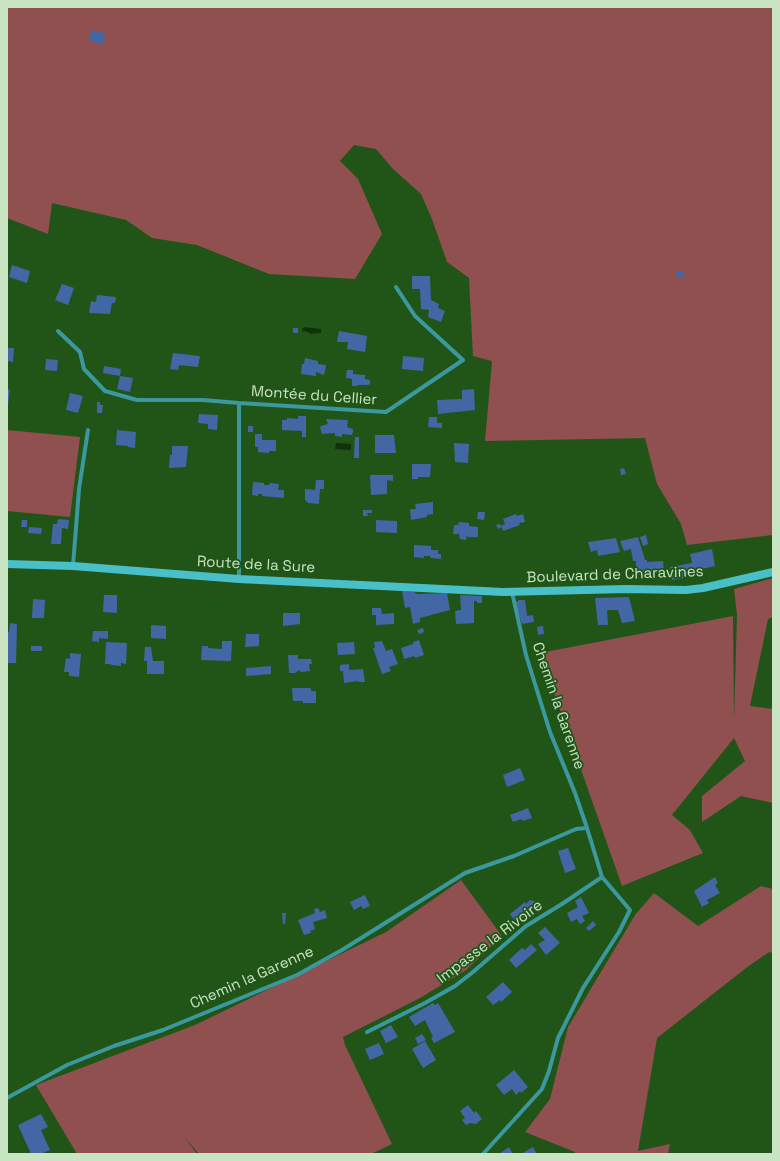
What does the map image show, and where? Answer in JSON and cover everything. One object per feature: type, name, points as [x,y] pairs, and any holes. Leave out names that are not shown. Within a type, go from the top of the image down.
[{"type":"main road","name":"Route de la Sure","points":[[7,564],[73,566],[239,579],[508,591]]},
{"type":"main road","name":"Boulevard de Charavines","points":[[508,591],[626,589],[686,590],[702,588],[773,572]]},
{"type":"street","name":"Montée du Cellier","points":[[58,331],[80,352],[84,369],[104,391],[137,400],[203,400],[386,412],[462,360],[415,316],[396,287]]},
{"type":"street","name":"Montée du Cellier","points":[[239,403],[239,579]]},
{"type":"street","points":[[73,566],[79,489],[88,430]]},
{"type":"street","name":"Chemin la Garenne","points":[[483,1154],[542,1089],[549,1071],[558,1038],[583,988],[619,932],[630,910],[602,878],[576,792],[550,732],[508,591]]},
{"type":"street","name":"Chemin la Garenne","points":[[7,1098],[67,1065],[114,1046],[163,1030],[297,975],[342,950],[465,873],[514,856],[576,829],[587,828]]},
{"type":"street","name":"Impasse la Rivoire","points":[[366,1032],[425,1003],[455,986],[526,926],[602,878]]},
{"type":"shaded area","points":[[7,7],[773,7],[773,535],[687,545],[681,524],[657,484],[645,438],[485,441],[492,361],[473,356],[469,278],[447,262],[432,219],[421,194],[393,169],[376,149],[354,145],[340,161],[358,179],[382,234],[355,279],[269,274],[197,245],[152,238],[126,220],[52,203],[48,234],[7,218]]},
{"type":"shaded area","points":[[304,327],[321,329],[321,333],[311,334],[305,331],[303,332],[302,329]]},
{"type":"shaded area","points":[[7,430],[80,437],[70,517],[7,511]]},
{"type":"shaded area","points":[[336,443],[351,444],[351,450],[335,449]]},
{"type":"shaded area","points":[[773,578],[773,617],[768,619],[750,706],[773,709],[773,803],[741,796],[702,822],[702,796],[745,761],[734,738],[672,815],[690,830],[703,853],[622,886],[540,653],[733,616],[734,720],[737,615],[734,589]]},
{"type":"shaded area","points":[[461,880],[502,936],[466,970],[420,998],[343,1037],[345,1045],[392,1144],[371,1154],[199,1154],[185,1138],[197,1154],[77,1154],[36,1085],[195,1025],[386,932]]},
{"type":"shaded area","points":[[761,886],[773,889],[773,953],[769,952],[746,968],[657,1038],[638,1151],[670,1144],[668,1154],[575,1154],[575,1152],[525,1132],[550,1099],[568,1027],[635,915],[654,893],[698,926]]},
{"type":"building","points":[[92,30],[106,34],[102,45],[89,40]]},
{"type":"building","points":[[12,265],[30,271],[27,283],[9,277]]},
{"type":"building","points":[[676,271],[683,271],[683,277],[677,278]]},
{"type":"building","points":[[412,276],[430,276],[431,300],[439,304],[438,308],[445,311],[441,322],[428,317],[429,310],[421,309],[420,289],[412,289]]},
{"type":"building","points":[[62,284],[74,288],[68,305],[55,300]]},
{"type":"building","points":[[97,295],[116,297],[115,303],[112,303],[110,314],[89,313],[91,301],[96,302]]},
{"type":"building","points":[[293,328],[298,328],[298,333],[293,333]]},
{"type":"building","points":[[339,331],[367,336],[365,352],[347,349],[348,342],[337,342]]},
{"type":"building","points":[[7,348],[14,348],[13,362],[7,361]]},
{"type":"building","points":[[173,353],[200,356],[198,367],[179,365],[178,370],[170,369]]},
{"type":"building","points":[[403,356],[424,358],[423,371],[402,369]]},
{"type":"building","points":[[305,358],[318,361],[318,364],[326,365],[324,375],[316,372],[316,376],[301,374],[302,364],[304,364]]},
{"type":"building","points":[[46,359],[58,360],[57,371],[45,370]]},
{"type":"building","points":[[104,366],[121,369],[120,376],[103,373]]},
{"type":"building","points":[[347,370],[353,370],[353,374],[365,375],[365,379],[370,380],[370,384],[352,386],[352,379],[346,378]]},
{"type":"building","points":[[120,376],[133,378],[130,392],[117,389]]},
{"type":"building","points":[[7,389],[10,390],[8,405],[7,405]]},
{"type":"building","points":[[474,389],[475,410],[438,414],[437,400],[462,399],[462,390]]},
{"type":"building","points":[[70,393],[83,396],[78,413],[66,410]]},
{"type":"building","points":[[97,402],[100,402],[100,405],[103,405],[102,413],[97,413]]},
{"type":"building","points":[[199,414],[218,415],[217,430],[208,429],[208,424],[198,423]]},
{"type":"building","points":[[298,416],[306,416],[306,437],[302,437],[302,431],[282,430],[282,420],[287,420],[287,418],[298,419]]},
{"type":"building","points":[[429,417],[437,417],[437,423],[442,423],[442,428],[428,427]]},
{"type":"building","points":[[326,419],[348,420],[347,427],[353,429],[352,435],[342,434],[342,437],[335,436],[335,433],[322,434],[320,427],[328,424]]},
{"type":"building","points":[[248,426],[253,426],[253,432],[248,432]]},
{"type":"building","points":[[117,430],[136,432],[135,448],[116,445]]},
{"type":"building","points":[[255,434],[262,434],[262,440],[276,440],[276,451],[269,451],[269,453],[258,452],[258,447],[255,447]]},
{"type":"building","points":[[375,435],[394,435],[396,453],[375,453]]},
{"type":"building","points":[[355,437],[359,437],[359,458],[354,458]]},
{"type":"building","points":[[454,443],[469,444],[468,463],[455,462]]},
{"type":"building","points":[[172,446],[188,446],[186,467],[169,468],[170,455],[172,455]]},
{"type":"building","points":[[412,464],[431,464],[430,477],[418,477],[418,479],[412,479]]},
{"type":"building","points":[[624,468],[626,474],[621,475],[620,469]]},
{"type":"building","points":[[370,475],[393,475],[393,481],[387,480],[387,494],[371,495]]},
{"type":"building","points":[[316,480],[324,480],[324,489],[320,489],[319,504],[308,503],[305,500],[305,489],[315,490]]},
{"type":"building","points":[[253,482],[264,483],[264,485],[269,485],[270,483],[279,484],[278,490],[284,490],[284,498],[262,496],[262,494],[258,494],[258,496],[252,495]]},
{"type":"building","points":[[433,502],[433,514],[427,515],[427,517],[411,520],[410,509],[416,509],[415,504]]},
{"type":"building","points":[[363,510],[372,510],[372,513],[367,513],[368,516],[363,516]]},
{"type":"building","points":[[478,512],[485,512],[484,520],[477,519]]},
{"type":"building","points":[[516,514],[517,516],[523,514],[525,522],[519,523],[520,525],[503,531],[502,527],[498,529],[496,525],[500,524],[501,526],[505,524],[503,519]]},
{"type":"building","points":[[58,519],[69,520],[68,529],[62,528],[61,544],[51,544],[53,524],[57,524]]},
{"type":"building","points":[[22,520],[27,520],[27,527],[21,527]]},
{"type":"building","points":[[376,520],[397,521],[397,533],[376,532]]},
{"type":"building","points":[[459,522],[469,523],[469,526],[478,527],[478,537],[468,537],[467,535],[466,540],[460,539],[459,534],[453,534],[454,525],[458,525]]},
{"type":"building","points":[[29,527],[42,528],[41,534],[28,533]]},
{"type":"building","points":[[646,535],[648,544],[643,546],[640,537]]},
{"type":"building","points":[[638,537],[645,560],[647,560],[647,562],[663,561],[664,573],[636,575],[636,561],[633,561],[631,549],[624,551],[620,541]]},
{"type":"building","points":[[616,538],[620,552],[598,556],[597,550],[591,552],[588,542]]},
{"type":"building","points":[[414,545],[431,546],[431,550],[438,550],[438,554],[441,554],[441,559],[431,558],[430,556],[424,556],[424,558],[414,557]]},
{"type":"building","points":[[712,549],[715,566],[688,572],[689,577],[672,580],[670,567],[692,563],[690,554]]},
{"type":"building","points":[[402,591],[414,592],[417,594],[447,593],[450,610],[420,618],[420,622],[413,624],[410,607],[405,608]]},
{"type":"building","points":[[104,595],[117,595],[117,613],[103,612]]},
{"type":"building","points":[[460,595],[482,596],[482,603],[477,603],[477,601],[474,601],[474,623],[456,624],[455,611],[461,610]]},
{"type":"building","points":[[629,597],[635,621],[622,623],[618,610],[607,610],[608,625],[598,625],[595,598]]},
{"type":"building","points":[[33,599],[45,600],[44,618],[32,618]]},
{"type":"building","points":[[519,600],[525,600],[527,616],[533,615],[534,622],[522,624],[515,603]]},
{"type":"building","points":[[372,608],[381,608],[382,614],[394,613],[394,624],[376,625],[376,615],[372,615]]},
{"type":"building","points":[[283,613],[300,613],[300,624],[283,626]]},
{"type":"building","points":[[10,623],[17,624],[16,663],[8,663],[7,659],[7,632],[9,632]]},
{"type":"building","points":[[151,625],[166,626],[166,639],[151,638]]},
{"type":"building","points":[[543,626],[544,634],[538,635],[537,627]]},
{"type":"building","points":[[423,628],[424,632],[419,634],[417,630]]},
{"type":"building","points":[[93,631],[108,631],[108,639],[99,638],[99,642],[92,641]]},
{"type":"building","points":[[246,634],[259,634],[259,646],[245,647]]},
{"type":"building","points":[[419,640],[424,655],[404,659],[401,648],[413,644],[413,642]]},
{"type":"building","points":[[222,641],[232,641],[231,661],[201,660],[202,646],[222,649]]},
{"type":"building","points":[[382,641],[386,651],[392,649],[398,664],[389,667],[391,671],[382,674],[373,648],[375,648],[374,642]]},
{"type":"building","points":[[106,642],[127,643],[126,664],[121,663],[121,666],[105,664]]},
{"type":"building","points":[[354,642],[355,654],[338,655],[337,643]]},
{"type":"building","points":[[31,646],[42,646],[42,651],[31,651]]},
{"type":"building","points":[[145,647],[151,647],[153,661],[164,661],[164,674],[147,674],[147,661],[144,661]]},
{"type":"building","points":[[70,653],[81,654],[79,677],[69,676],[69,672],[64,672],[66,658],[70,659]]},
{"type":"building","points":[[288,655],[298,655],[298,659],[311,659],[312,664],[309,664],[310,671],[301,672],[299,670],[295,673],[289,673]]},
{"type":"building","points":[[349,664],[349,670],[363,669],[365,682],[358,681],[344,683],[343,671],[340,671],[340,665]]},
{"type":"building","points":[[271,666],[271,674],[246,676],[246,668]]},
{"type":"building","points":[[292,688],[311,688],[311,691],[316,691],[316,703],[293,701]]},
{"type":"building","points":[[520,768],[525,780],[507,787],[503,775]]},
{"type":"building","points":[[528,808],[532,818],[523,821],[521,819],[513,822],[510,815]]},
{"type":"building","points":[[568,848],[576,869],[565,873],[558,851]]},
{"type":"building","points":[[715,877],[718,883],[715,885],[720,893],[707,900],[709,903],[702,907],[694,891]]},
{"type":"building","points":[[365,895],[370,906],[363,909],[361,906],[354,910],[350,902]]},
{"type":"building","points":[[581,897],[589,913],[582,916],[585,921],[580,924],[577,919],[571,922],[567,913],[578,907],[575,901]]},
{"type":"building","points":[[530,900],[541,903],[517,923],[510,914],[525,902],[526,904]]},
{"type":"building","points":[[318,908],[320,912],[325,910],[327,918],[313,922],[315,929],[310,931],[311,933],[304,935],[298,920],[315,913],[314,909]]},
{"type":"building","points":[[282,913],[286,913],[285,924],[283,924]]},
{"type":"building","points":[[593,921],[596,925],[589,931],[586,928]]},
{"type":"building","points":[[545,927],[560,943],[546,955],[538,944],[545,940],[538,933]]},
{"type":"building","points":[[531,944],[537,950],[516,968],[509,960],[522,948],[525,950]]},
{"type":"building","points":[[503,982],[512,992],[501,1002],[500,1000],[493,1005],[486,997]]},
{"type":"building","points":[[433,1003],[435,1005],[438,1003],[455,1032],[434,1043],[431,1038],[433,1037],[425,1020],[415,1026],[409,1017]]},
{"type":"building","points":[[391,1025],[398,1037],[386,1043],[380,1031]]},
{"type":"building","points":[[422,1034],[426,1040],[418,1044],[415,1038]]},
{"type":"building","points":[[425,1041],[436,1060],[423,1068],[412,1049]]},
{"type":"building","points":[[379,1043],[384,1054],[370,1060],[365,1049]]},
{"type":"building","points":[[514,1070],[528,1087],[516,1095],[512,1089],[504,1095],[496,1085]]},
{"type":"building","points":[[468,1105],[474,1113],[476,1111],[482,1119],[476,1124],[470,1123],[466,1125],[462,1120],[465,1118],[460,1111]]},
{"type":"building","points":[[41,1114],[48,1127],[41,1130],[50,1150],[41,1154],[31,1154],[18,1125]]},
{"type":"building","points":[[509,1147],[513,1154],[499,1154]]},
{"type":"building","points":[[533,1147],[537,1154],[521,1154]]}]
